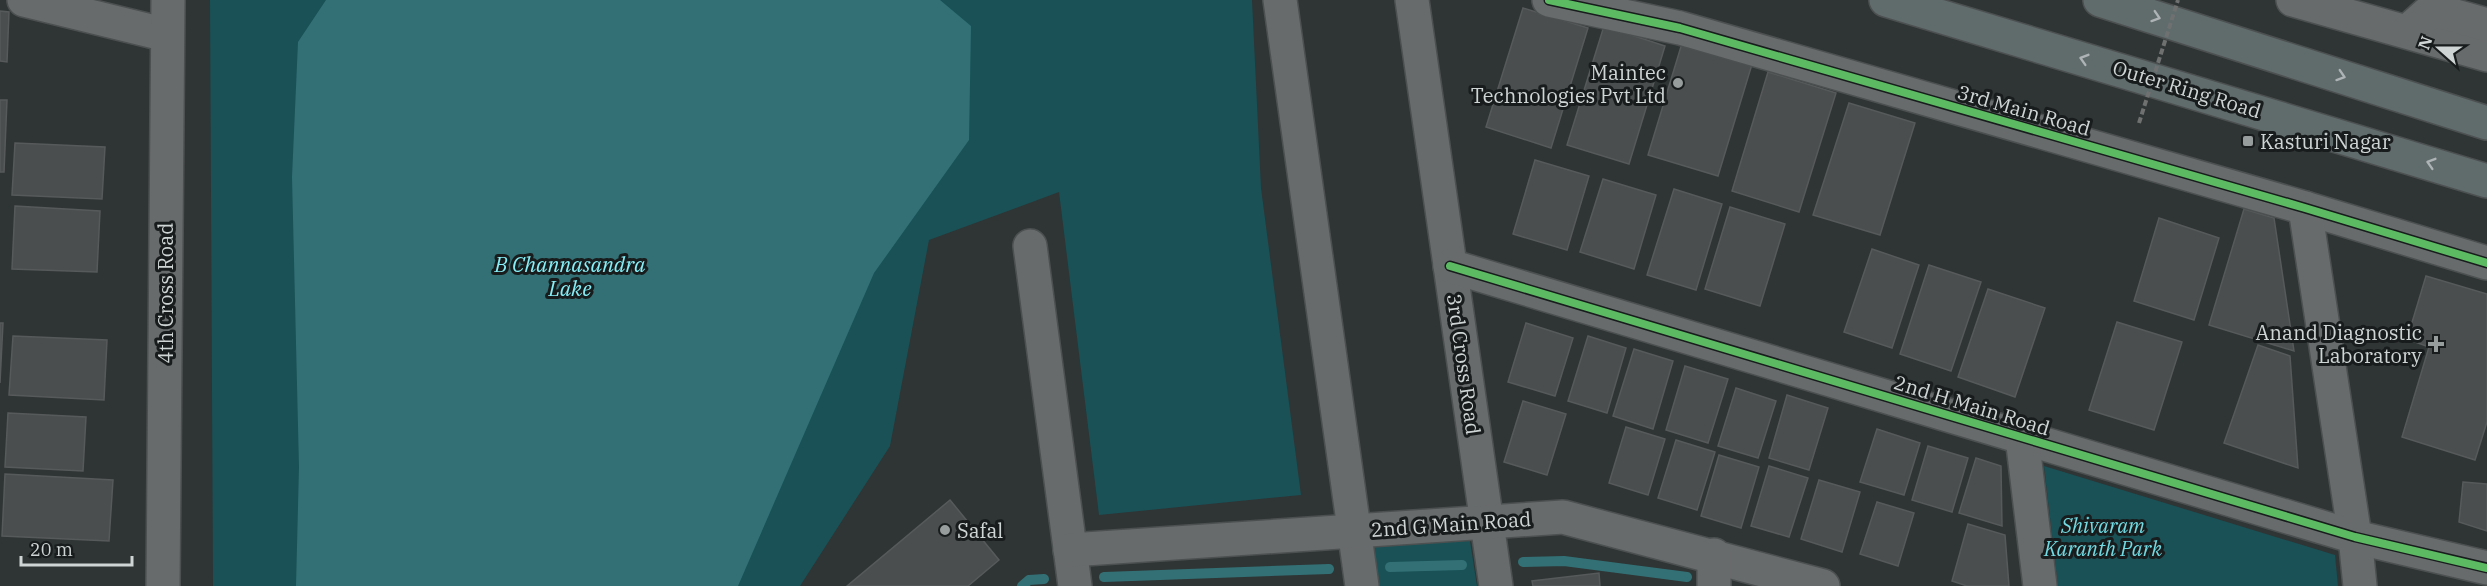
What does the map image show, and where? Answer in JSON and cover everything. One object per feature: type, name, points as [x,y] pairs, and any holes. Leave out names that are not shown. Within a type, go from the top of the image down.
[{"type":"highway","name":"Outer Ring Road","points":[[1886,0],[2487,181]]},
{"type":"highway","points":[[2100,0],[2487,123]]},
{"type":"street","points":[[24,0],[167,35]]},
{"type":"street","name":"4th Cross Road","points":[[163,586],[168,0]]},
{"type":"street","points":[[1280,0],[1362,586]]},
{"type":"street","name":"3rd Cross Road","points":[[1412,0],[1496,586]]},
{"type":"street","name":"3rd Main Road","points":[[1549,0],[1680,28],[2305,208],[2487,263]]},
{"type":"street","points":[[2293,0],[2487,55]]},
{"type":"street","points":[[2408,31],[2427,14],[2438,11],[2487,25]]},
{"type":"street","points":[[2305,208],[2355,537],[2360,586]]},
{"type":"street","points":[[1030,246],[1076,586]]},
{"type":"street","name":"2nd H Main Road","points":[[1450,266],[2355,537],[2487,567]]},
{"type":"street","points":[[2022,437],[2040,586]]},
{"type":"street","name":"2nd G Main Road","points":[[1070,550],[1563,517],[1714,571],[1823,586]]},
{"type":"path","points":[[2139,123],[2178,0]]},
{"type":"green space","name":"B Channasandra Lake","points":[[210,0],[1252,0],[1261,188],[1301,495],[1099,515],[1059,192],[929,240],[890,446],[800,586],[213,586]]},
{"type":"green space","name":"Shivaram Karanth Park","points":[[2044,466],[2335,555],[2338,586],[2058,586]]},
{"type":"green space","points":[[1470,541],[1477,586],[1375,586],[1369,545]]},
{"type":"water","name":"B Channasandra Lake","points":[[326,0],[940,0],[971,26],[969,140],[874,273],[738,586],[296,586],[299,467],[292,177],[298,42]]},
{"type":"building","points":[[1523,8],[1588,28],[1551,148],[1486,127]]},
{"type":"building","points":[[0,11],[9,12],[7,62],[0,61]]},
{"type":"building","points":[[1604,26],[1665,46],[1629,164],[1567,145]]},
{"type":"building","points":[[1683,40],[1753,61],[1718,176],[1648,155]]},
{"type":"building","points":[[1768,72],[1836,93],[1799,212],[1732,191]]},
{"type":"building","points":[[0,100],[7,100],[4,172],[0,172]]},
{"type":"building","points":[[1849,103],[1915,123],[1880,235],[1813,215]]},
{"type":"building","points":[[15,143],[105,147],[102,199],[12,195]]},
{"type":"building","points":[[1535,160],[1589,176],[1567,250],[1513,234]]},
{"type":"building","points":[[1603,179],[1656,195],[1634,269],[1580,252]]},
{"type":"building","points":[[1674,189],[1722,204],[1696,290],[1647,275]]},
{"type":"building","points":[[15,206],[100,211],[97,272],[12,269]]},
{"type":"building","points":[[1730,207],[1785,224],[1760,306],[1705,289]]},
{"type":"building","points":[[2244,209],[2274,218],[2294,351],[2209,325]]},
{"type":"building","points":[[2159,218],[2219,238],[2194,320],[2134,301]]},
{"type":"building","points":[[1872,249],[1919,265],[1892,348],[1844,332]]},
{"type":"building","points":[[1929,265],[1981,282],[1951,371],[1900,354]]},
{"type":"building","points":[[2426,276],[2487,294],[2487,422],[2475,460],[2402,437],[2429,347],[2407,339]]},
{"type":"building","points":[[1988,289],[2045,308],[2015,397],[1958,377]]},
{"type":"building","points":[[2117,322],[2182,342],[2154,430],[2089,410]]},
{"type":"building","points":[[0,323],[3,323],[0,383]]},
{"type":"building","points":[[1526,323],[1573,338],[1555,396],[1508,382]]},
{"type":"building","points":[[13,336],[107,340],[104,400],[9,395]]},
{"type":"building","points":[[1588,336],[1626,348],[1607,413],[1568,401]]},
{"type":"building","points":[[2258,345],[2290,356],[2298,468],[2224,443]]},
{"type":"building","points":[[1634,349],[1673,361],[1653,429],[1613,416]]},
{"type":"building","points":[[1685,366],[1728,379],[1708,443],[1666,430]]},
{"type":"building","points":[[1736,388],[1776,401],[1758,458],[1718,446]]},
{"type":"building","points":[[1787,395],[1828,408],[1809,470],[1769,458]]},
{"type":"building","points":[[1523,401],[1566,414],[1547,475],[1504,462]]},
{"type":"building","points":[[8,413],[86,417],[83,471],[5,467]]},
{"type":"building","points":[[1626,427],[1665,439],[1648,495],[1609,483]]},
{"type":"building","points":[[1877,429],[1920,443],[1904,495],[1860,482]]},
{"type":"building","points":[[1676,440],[1715,452],[1697,510],[1658,498]]},
{"type":"building","points":[[1928,446],[1968,458],[1952,512],[1912,500]]},
{"type":"building","points":[[1719,455],[1759,467],[1741,528],[1701,516]]},
{"type":"building","points":[[1976,458],[2001,466],[2002,526],[1959,513]]},
{"type":"building","points":[[1769,466],[1808,478],[1789,537],[1751,526]]},
{"type":"building","points":[[5,474],[113,480],[109,541],[2,536]]},
{"type":"building","points":[[1819,480],[1860,492],[1842,552],[1801,539]]},
{"type":"building","points":[[2463,482],[2487,484],[2487,531],[2459,522]]},
{"type":"building","name":"Safal","points":[[950,500],[999,560],[968,586],[847,586]]},
{"type":"building","points":[[1877,502],[1914,513],[1898,566],[1860,554]]},
{"type":"building","points":[[1968,524],[2005,535],[2009,586],[1967,586],[1952,581]]},
{"type":"building","points":[[1599,573],[1600,586],[1533,586],[1532,581]]},
{"type":"waterway","points":[[1523,562],[1564,561],[1687,577]]},
{"type":"waterway","points":[[1390,567],[1462,565]]},
{"type":"waterway","points":[[1104,577],[1329,569]]},
{"type":"waterway","points":[[1022,586],[1029,580],[1044,579]]},
{"type":"cycle path","points":[[1549,0],[1680,28],[2305,208],[2487,263]]},
{"type":"cycle path","points":[[1450,266],[2355,537],[2487,568]]},
{"type":"place","name":"Maintec Technologies Pvt Ltd","points":[[1678,83]]},
{"type":"place","name":"Kasturi Nagar","points":[[2248,141]]},
{"type":"place","name":"Anand Diagnostic Laboratory","points":[[2436,344]]},
{"type":"place","name":"Safal","points":[[945,530]]}]
